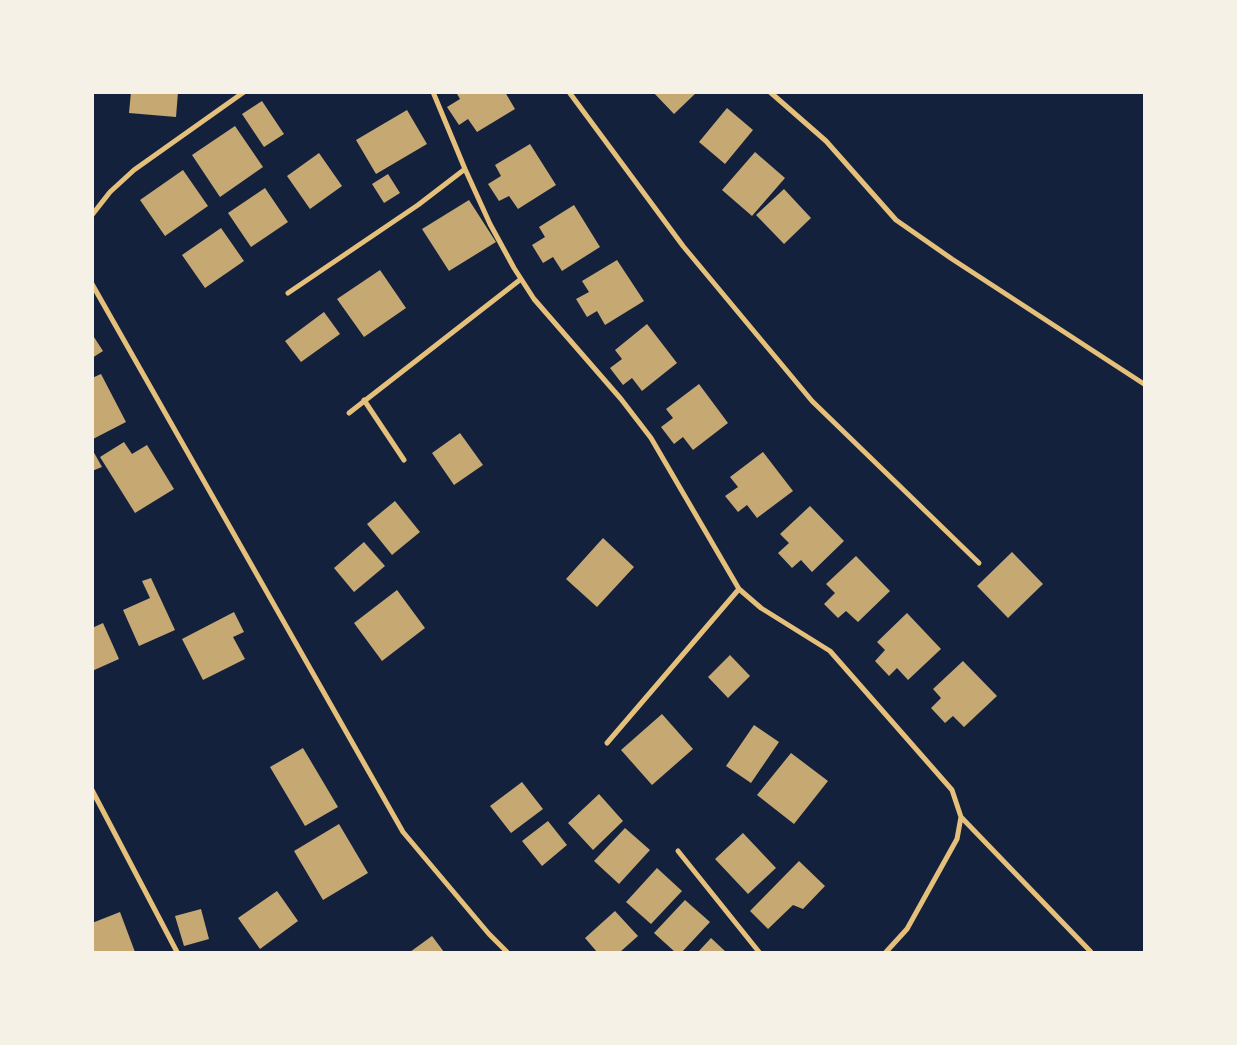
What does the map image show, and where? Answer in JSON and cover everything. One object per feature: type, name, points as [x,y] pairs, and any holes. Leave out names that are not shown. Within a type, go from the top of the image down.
[{"type":"street","points":[[92,215],[110,192],[134,170],[244,92]]},
{"type":"street","points":[[433,92],[490,224],[521,279],[534,299],[621,399],[651,438],[739,589],[762,608],[830,651],[952,790],[962,817],[1091,952]]},
{"type":"street","points":[[569,92],[683,246],[812,401],[979,562]]},
{"type":"street","points":[[770,92],[826,141],[896,220],[952,259],[1144,384]]},
{"type":"street","points":[[288,293],[418,205],[465,169]]},
{"type":"street","points":[[349,413],[521,279]]},
{"type":"street","points":[[92,284],[403,832],[489,934],[507,952]]},
{"type":"street","points":[[364,400],[404,460]]},
{"type":"street","points":[[606,742],[739,589]]},
{"type":"street","points":[[92,790],[177,952]]},
{"type":"street","points":[[886,952],[907,929],[957,839],[962,817]]},
{"type":"street","points":[[678,851],[758,952]]},
{"type":"building","points":[[131,92],[178,92],[176,117],[129,113]]},
{"type":"building","points":[[456,92],[505,92],[515,109],[477,132],[468,119],[459,125],[447,107],[460,99]]},
{"type":"building","points":[[653,92],[697,92],[674,114]]},
{"type":"building","points":[[262,101],[284,134],[264,147],[242,114]]},
{"type":"building","points":[[727,108],[753,130],[725,164],[699,142]]},
{"type":"building","points":[[407,110],[427,144],[376,174],[356,140]]},
{"type":"building","points":[[235,126],[263,167],[220,197],[192,155]]},
{"type":"building","points":[[530,144],[556,185],[518,209],[509,196],[499,201],[488,184],[501,176],[495,165]]},
{"type":"building","points":[[755,152],[785,178],[752,216],[722,190]]},
{"type":"building","points":[[319,153],[342,186],[310,209],[287,176]]},
{"type":"building","points":[[183,170],[208,206],[165,236],[140,200]]},
{"type":"building","points":[[388,174],[400,193],[384,203],[372,184]]},
{"type":"building","points":[[265,188],[288,222],[251,247],[228,213]]},
{"type":"building","points":[[784,189],[811,218],[784,244],[756,215]]},
{"type":"building","points":[[469,200],[496,242],[449,271],[422,229]]},
{"type":"building","points":[[574,205],[600,247],[562,271],[553,257],[543,263],[532,245],[545,237],[539,227]]},
{"type":"building","points":[[221,228],[244,261],[205,288],[182,255]]},
{"type":"building","points":[[617,260],[644,301],[605,325],[597,311],[587,317],[576,299],[589,292],[582,281]]},
{"type":"building","points":[[380,270],[406,308],[364,337],[337,299]]},
{"type":"building","points":[[324,312],[340,334],[301,362],[285,341]]},
{"type":"building","points":[[647,324],[677,363],[642,391],[632,378],[623,385],[610,368],[622,359],[615,350]]},
{"type":"building","points":[[92,334],[103,351],[92,358]]},
{"type":"building","points":[[101,374],[126,422],[93,439],[92,378]]},
{"type":"building","points":[[699,384],[728,423],[693,450],[683,437],[674,444],[661,427],[673,418],[666,409]]},
{"type":"building","points":[[460,433],[483,465],[454,485],[432,453]]},
{"type":"building","points":[[124,442],[132,454],[147,445],[174,489],[135,513],[100,457]]},
{"type":"building","points":[[92,449],[102,467],[92,471]]},
{"type":"building","points":[[763,452],[793,491],[757,518],[747,505],[738,512],[725,496],[738,487],[730,477]]},
{"type":"building","points":[[395,501],[420,532],[392,555],[367,524]]},
{"type":"building","points":[[810,506],[844,541],[812,572],[801,560],[792,568],[778,553],[789,543],[780,534]]},
{"type":"building","points":[[603,538],[634,567],[597,607],[566,579]]},
{"type":"building","points":[[364,542],[385,566],[354,592],[334,568]]},
{"type":"building","points":[[1012,552],[1043,584],[1008,618],[977,586]]},
{"type":"building","points":[[856,556],[890,591],[858,622],[846,611],[838,618],[824,604],[835,593],[826,584]]},
{"type":"building","points":[[151,578],[175,630],[139,646],[123,610],[150,598],[142,581]]},
{"type":"building","points":[[397,590],[425,628],[382,661],[354,623]]},
{"type":"building","points":[[234,612],[244,632],[233,637],[245,659],[203,680],[182,639]]},
{"type":"building","points":[[907,613],[941,649],[908,680],[897,668],[889,676],[875,661],[885,650],[877,642]]},
{"type":"building","points":[[103,623],[119,659],[92,671],[92,628]]},
{"type":"building","points":[[730,655],[750,676],[728,698],[708,677]]},
{"type":"building","points":[[963,661],[997,696],[964,727],[953,716],[945,723],[931,708],[941,698],[933,689]]},
{"type":"building","points":[[662,714],[693,749],[652,785],[621,750]]},
{"type":"building","points":[[754,725],[779,742],[751,783],[726,766]]},
{"type":"building","points":[[303,748],[338,807],[305,826],[270,767]]},
{"type":"building","points":[[791,753],[828,781],[794,824],[757,795]]},
{"type":"building","points":[[522,782],[543,809],[511,833],[490,806]]},
{"type":"building","points":[[599,794],[623,821],[593,850],[568,823]]},
{"type":"building","points":[[548,821],[567,845],[542,866],[522,841]]},
{"type":"building","points":[[339,824],[368,873],[323,900],[294,851]]},
{"type":"building","points":[[625,828],[650,850],[619,884],[594,861]]},
{"type":"building","points":[[743,833],[776,868],[748,894],[715,859]]},
{"type":"building","points":[[799,861],[825,886],[803,909],[793,905],[768,929],[750,911]]},
{"type":"building","points":[[657,868],[682,891],[651,924],[626,902]]},
{"type":"building","points":[[277,891],[298,921],[260,949],[238,918]]},
{"type":"building","points":[[685,900],[710,922],[682,952],[675,952],[654,933]]},
{"type":"building","points":[[201,909],[209,939],[184,946],[175,916]]},
{"type":"building","points":[[615,911],[638,936],[620,952],[597,952],[585,938]]},
{"type":"building","points":[[120,912],[135,952],[92,952],[92,923]]},
{"type":"building","points":[[432,936],[444,952],[410,952]]},
{"type":"building","points":[[711,938],[726,952],[698,952]]}]
